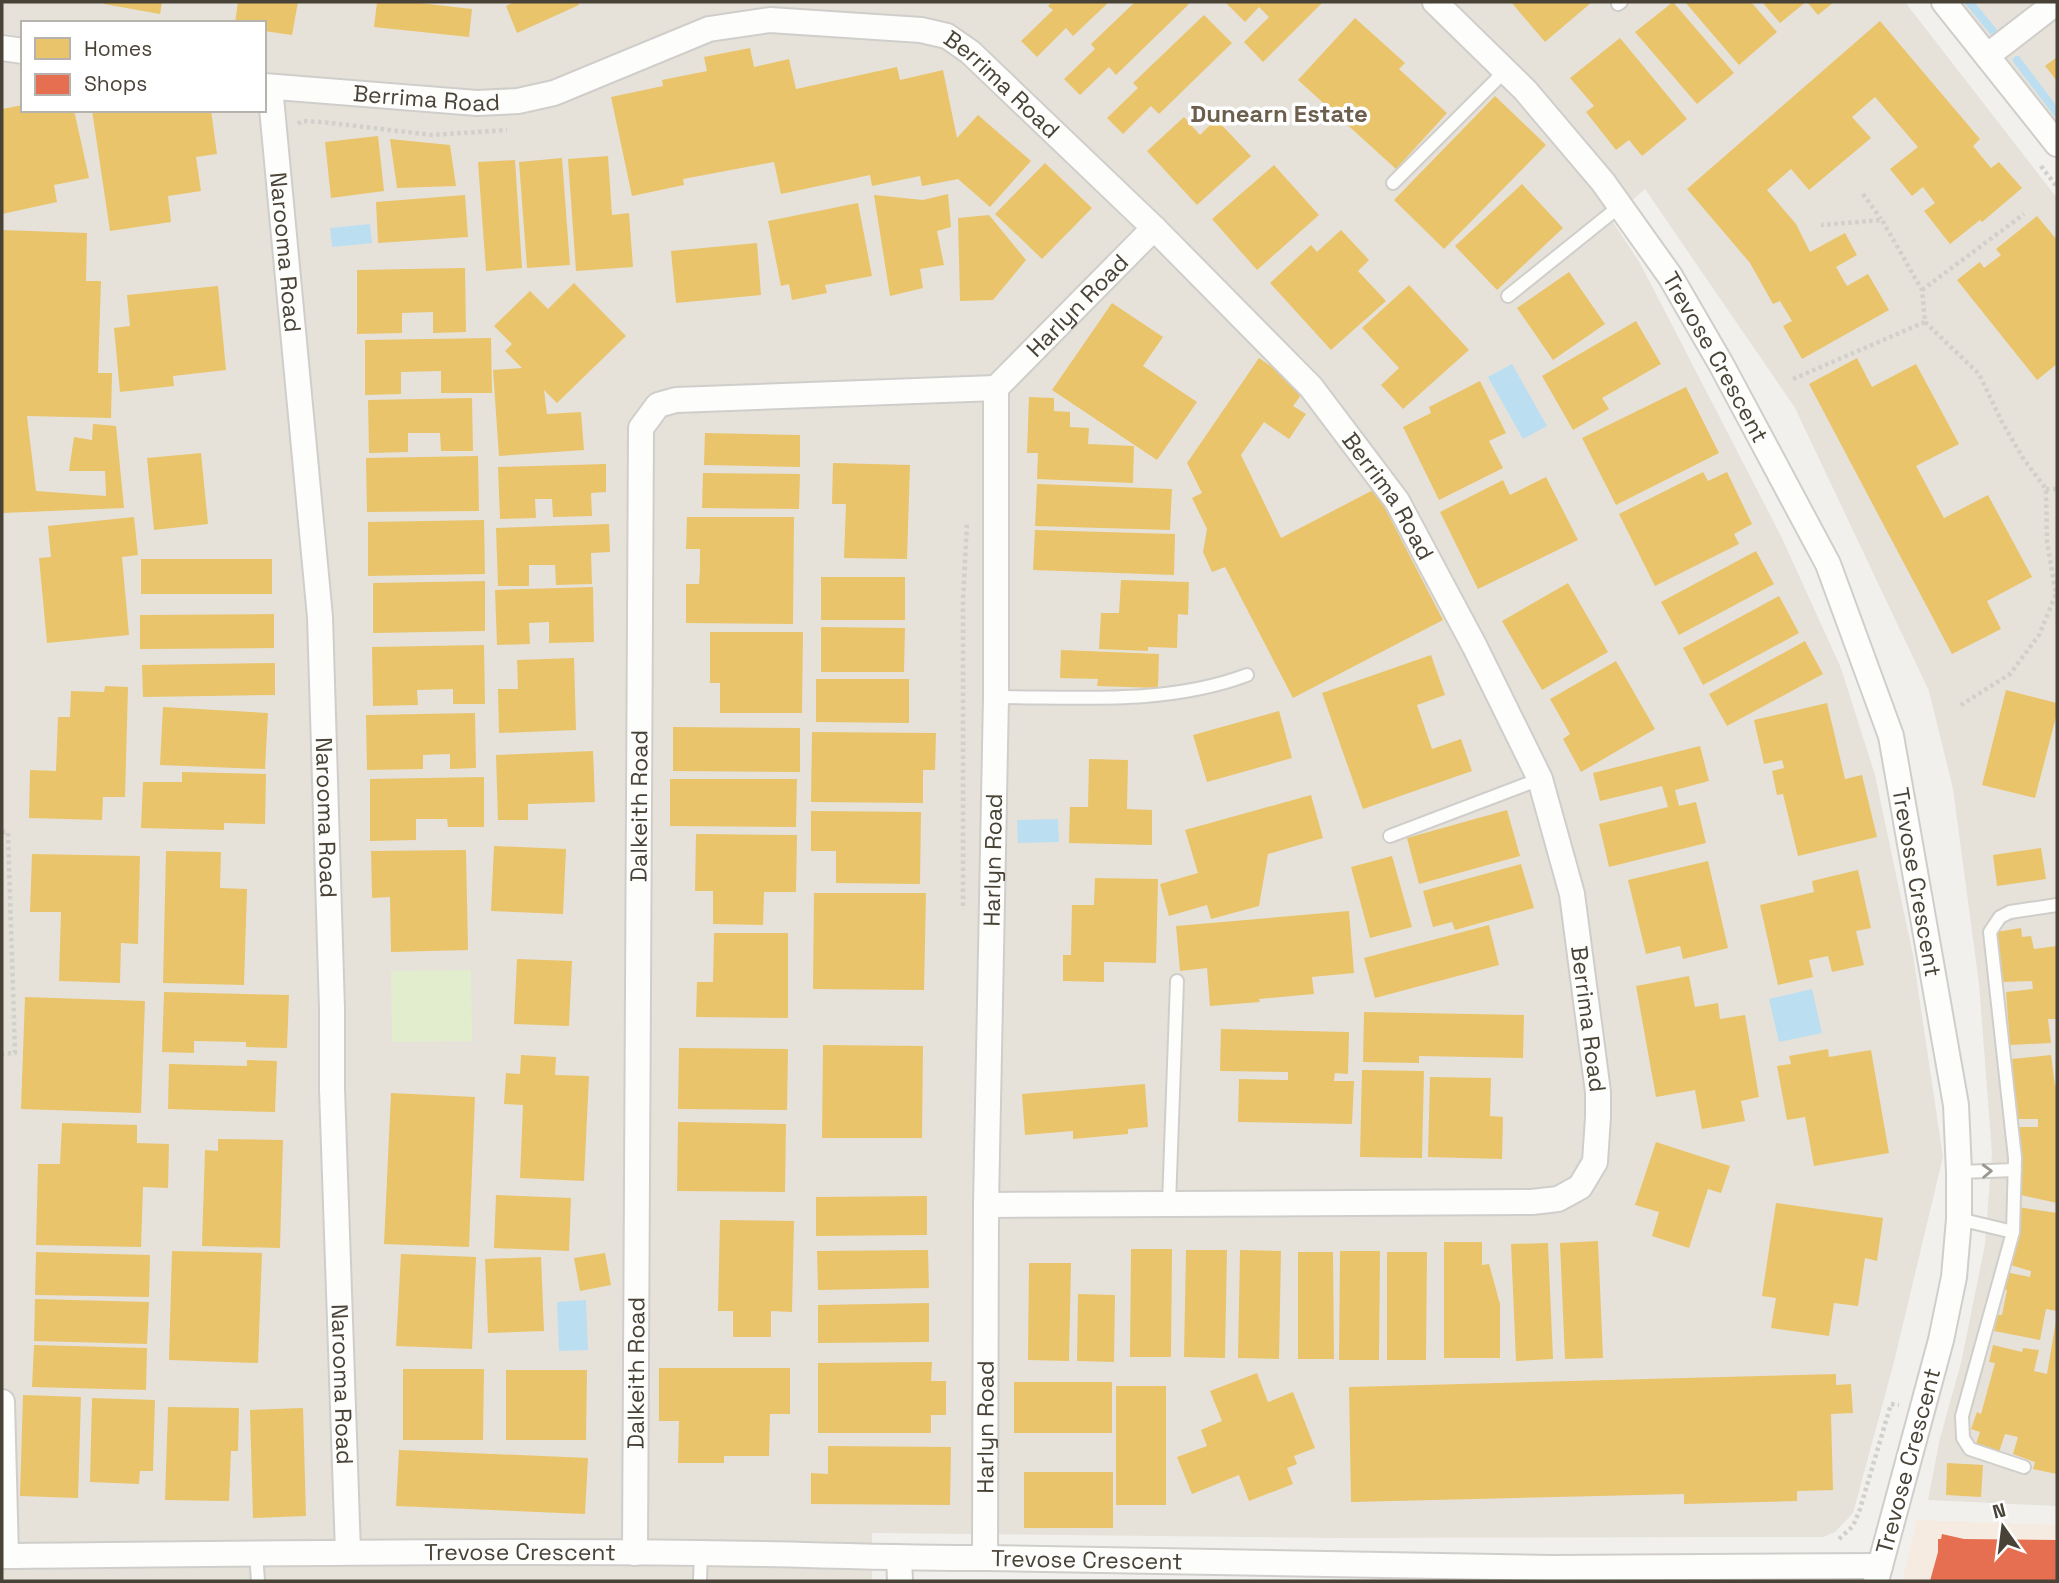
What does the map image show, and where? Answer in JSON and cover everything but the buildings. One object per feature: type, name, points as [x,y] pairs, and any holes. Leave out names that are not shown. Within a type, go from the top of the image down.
[{"type":"street","name":"Trevose Crescent","points":[[4,1556],[348,1552],[701,1553],[900,1570],[985,1558],[1878,1574],[1941,1340],[1954,1277],[1959,1219],[1956,1105],[1891,736],[1828,565],[1721,364],[1670,276],[1603,182],[1525,90],[1435,2]]},
{"type":"street","points":[[1944,2],[2057,144]]},
{"type":"street","points":[[1987,56],[2057,2]]},
{"type":"street","name":"Berrima Road","points":[[267,86],[477,103],[518,101],[554,93],[709,29],[770,20],[921,30],[947,36],[970,52],[1154,228],[1311,387],[1397,501],[1475,647],[1540,779],[1572,894],[1598,1092],[1598,1142],[1595,1162],[1580,1187],[1558,1199],[1532,1202],[986,1205]]},
{"type":"street","points":[[2,48],[21,51]]},
{"type":"street","name":"Narooma Road","points":[[267,86],[320,617],[332,1009],[332,1103],[348,1552]]},
{"type":"street","name":"Harlyn Road","points":[[985,1558],[986,1205],[996,697],[996,388],[1154,228]]},
{"type":"street","name":"Dalkeith Road","points":[[635,1553],[641,428],[658,405],[676,400],[996,388]]},
{"type":"street","points":[[2,1402],[4,1556]]},
{"type":"lane","points":[[1393,183],[1506,70]]},
{"type":"lane","points":[[1508,296],[1620,206]]},
{"type":"lane","points":[[996,697],[1146,696],[1220,685],[1247,675]]},
{"type":"lane","points":[[1390,836],[1540,779]]},
{"type":"lane","points":[[2024,1467],[1970,1449],[1963,1438],[1962,1416],[2014,1232],[2014,1144],[1990,932],[2000,917],[2010,912],[2057,905]]},
{"type":"lane","points":[[1169,1204],[1178,981]]},
{"type":"lane","points":[[1959,1172],[2015,1170]]},
{"type":"lane","points":[[1959,1219],[2014,1232]]},
{"type":"lane","points":[[256,1553],[258,1581]]},
{"type":"lane","points":[[701,1553],[701,1581]]},
{"type":"path","points":[[411,132],[432,135],[502,131],[512,128]]},
{"type":"path","points":[[1863,194],[1882,220],[1922,290],[1925,322],[1979,374],[2002,422],[2023,458],[2046,489],[2047,542],[2056,594],[2039,635],[2010,674],[1958,707]]},
{"type":"path","points":[[1922,290],[2024,214]]},
{"type":"path","points":[[1821,225],[1882,220]]},
{"type":"path","points":[[1793,379],[1925,322]]},
{"type":"path","points":[[2046,489],[2057,489]]},
{"type":"path","points":[[963,916],[963,600],[968,519]]},
{"type":"path","points":[[2,832],[8,832],[15,1053],[2,1054]]},
{"type":"shaded area","points":[[2,2],[1905,2],[2057,198],[2057,1506],[1928,1500],[1940,1438],[1961,1363],[1985,1244],[1992,1153],[1979,984],[1953,789],[1929,691],[1795,408],[1645,189],[1611,219],[1640,263],[1781,536],[1841,668],[1875,775],[1913,955],[1943,1157],[1893,1366],[1853,1513],[1835,1532],[1823,1537],[1334,1538],[872,1533],[872,1581],[2,1581]]},
{"type":"shaded area","points":[[1954,2],[2057,2],[2057,129]]},
{"type":"shaded area","points":[[1917,1520],[2057,1525],[2057,1581],[1902,1581]]},
{"type":"green space","points":[[471,970],[472,1041],[392,1042],[391,971]]},
{"type":"water","points":[[370,224],[372,243],[332,247],[330,228]]},
{"type":"water","points":[[1512,364],[1547,426],[1523,439],[1488,377]]},
{"type":"water","points":[[1058,819],[1059,842],[1018,843],[1017,820]]},
{"type":"water","points":[[1812,989],[1822,1033],[1779,1042],[1769,999]]},
{"type":"water","points":[[586,1300],[588,1350],[559,1351],[557,1302]]},
{"type":"waterway","points":[[1969,2],[1993,31]]},
{"type":"waterway","points":[[2017,60],[2057,113]]},
{"type":"district","name":"Dunearn Estate","points":[[1279,114]]}]
